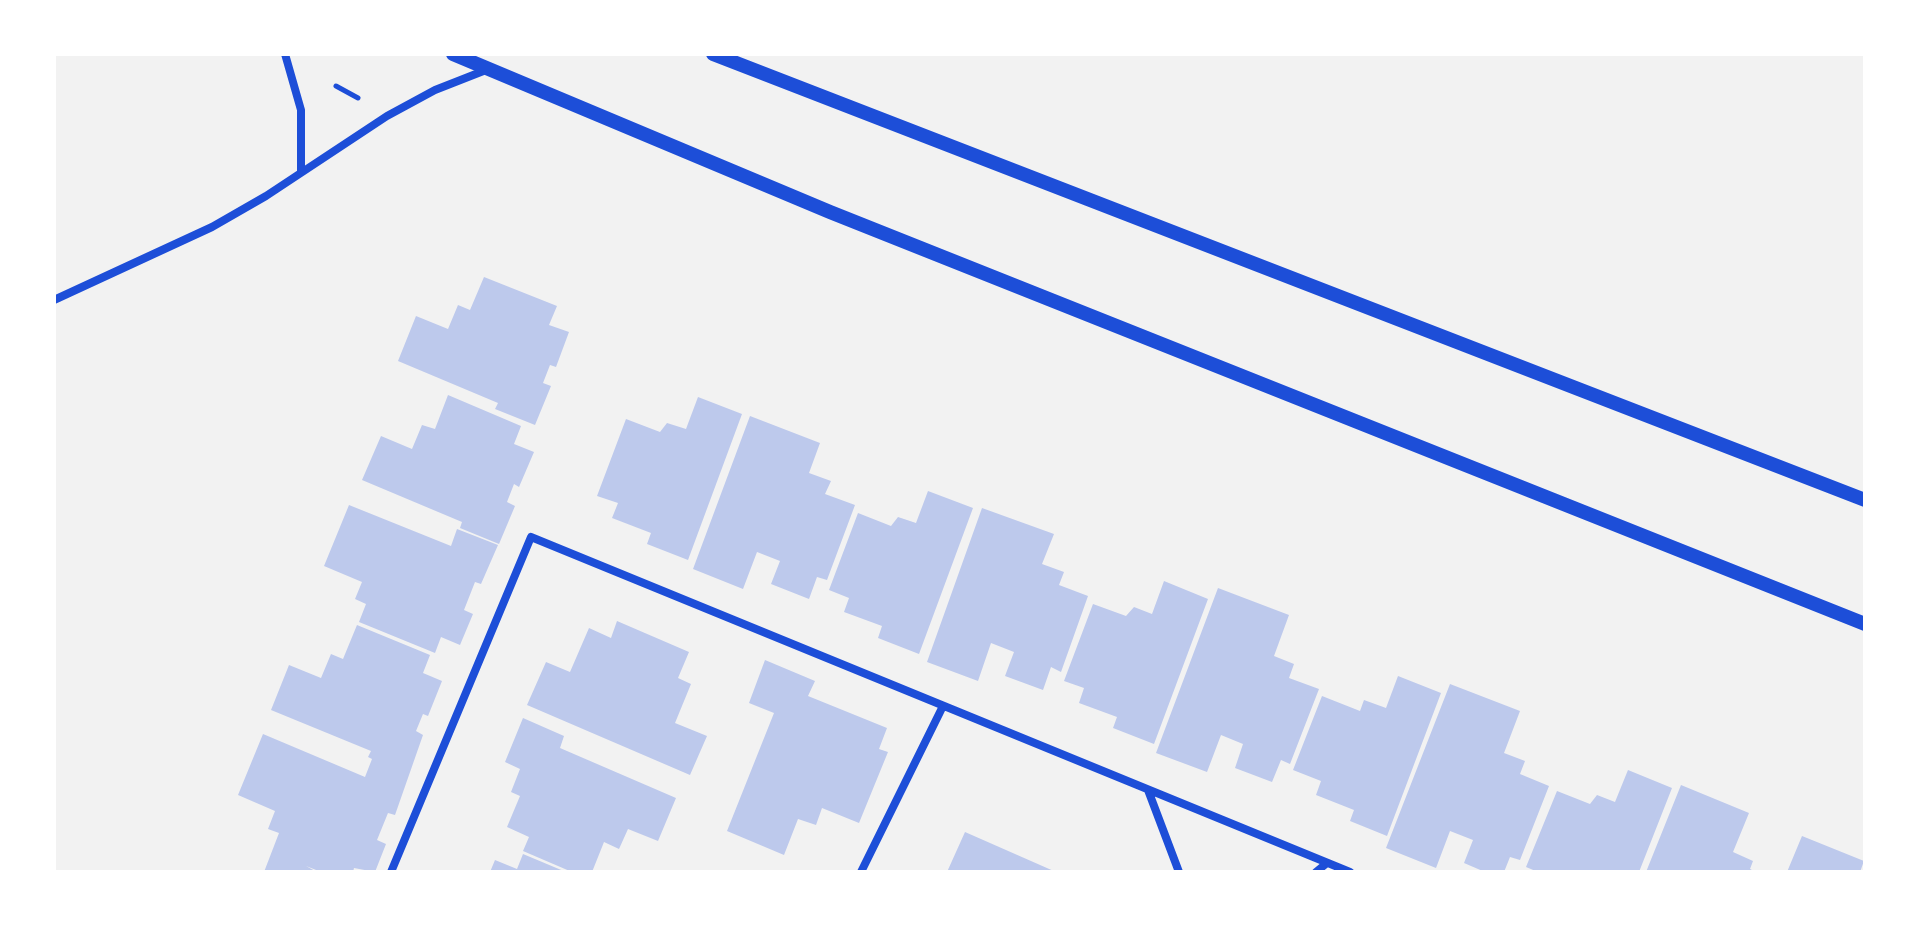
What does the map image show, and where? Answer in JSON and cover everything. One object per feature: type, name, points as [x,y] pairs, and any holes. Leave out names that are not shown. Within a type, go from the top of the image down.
[{"type":"street","points":[[285,54],[301,110],[301,171]]},
{"type":"street","points":[[453,54],[845,218],[1865,624]]},
{"type":"street","points":[[713,54],[1865,500]]},
{"type":"street","points":[[54,300],[212,227],[266,196],[387,116],[435,90],[489,68]]},
{"type":"street","points":[[391,872],[531,537],[1350,872]]},
{"type":"street","points":[[861,872],[943,706]]},
{"type":"street","points":[[1148,790],[1179,872]]},
{"type":"street","points":[[1316,872],[1327,863]]},
{"type":"building","points":[[484,277],[557,306],[549,325],[569,332],[556,367],[550,365],[543,383],[551,386],[535,425],[495,409],[498,403],[398,361],[416,316],[448,329],[458,305],[470,310]]},
{"type":"building","points":[[448,395],[521,426],[514,444],[534,452],[519,487],[514,484],[507,502],[515,506],[499,544],[460,528],[462,522],[362,480],[381,436],[412,449],[422,425],[435,429]]},
{"type":"building","points":[[698,397],[742,414],[688,560],[647,544],[651,533],[612,518],[618,503],[597,496],[626,419],[660,432],[667,423],[686,429]]},
{"type":"building","points":[[750,416],[820,443],[809,473],[831,481],[825,494],[855,505],[827,580],[817,577],[809,599],[771,584],[780,561],[757,552],[743,589],[693,569]]},
{"type":"building","points":[[928,491],[973,508],[919,654],[878,638],[882,626],[844,612],[849,598],[829,590],[858,513],[891,526],[898,517],[916,523]]},
{"type":"building","points":[[349,505],[451,546],[457,529],[498,545],[481,584],[475,582],[464,610],[473,614],[460,645],[441,637],[435,653],[359,622],[366,604],[355,599],[362,582],[324,566]]},
{"type":"building","points":[[982,508],[1054,534],[1042,564],[1064,572],[1059,585],[1088,596],[1061,672],[1051,667],[1043,690],[1005,676],[1014,652],[991,643],[978,681],[927,662]]},
{"type":"building","points":[[1164,581],[1208,599],[1154,744],[1113,728],[1117,717],[1079,703],[1084,688],[1064,681],[1093,604],[1126,616],[1134,607],[1152,614]]},
{"type":"building","points":[[1218,588],[1289,615],[1274,656],[1294,664],[1289,678],[1319,689],[1290,764],[1281,760],[1272,782],[1235,768],[1243,744],[1221,735],[1207,772],[1156,753]]},
{"type":"building","points":[[617,621],[689,652],[678,678],[691,684],[675,723],[707,736],[690,775],[527,705],[546,662],[570,672],[589,628],[611,638]]},
{"type":"building","points":[[357,625],[430,655],[423,673],[442,681],[428,716],[423,714],[416,731],[423,735],[395,815],[388,813],[377,840],[386,844],[375,872],[354,868],[353,872],[321,872],[306,866],[317,872],[264,872],[279,833],[268,829],[275,811],[238,795],[263,734],[365,777],[372,759],[368,757],[371,751],[271,710],[289,665],[321,678],[331,654],[343,659]]},
{"type":"building","points":[[765,660],[815,681],[808,696],[887,728],[879,749],[888,752],[859,823],[822,808],[816,825],[798,819],[784,855],[727,831],[774,713],[749,703]]},
{"type":"building","points":[[1398,676],[1441,693],[1387,836],[1350,821],[1354,810],[1316,795],[1321,781],[1293,770],[1322,696],[1360,711],[1364,700],[1386,708]]},
{"type":"building","points":[[1450,684],[1520,711],[1504,753],[1525,761],[1520,774],[1549,786],[1520,860],[1510,857],[1504,872],[1485,872],[1464,863],[1473,840],[1450,831],[1436,868],[1386,848]]},
{"type":"building","points":[[523,718],[564,736],[560,748],[676,798],[658,841],[628,829],[619,849],[604,842],[592,872],[572,872],[523,851],[529,837],[507,827],[520,796],[511,792],[520,769],[505,762]]},
{"type":"building","points":[[1628,770],[1672,788],[1639,872],[1538,872],[1526,867],[1557,791],[1590,804],[1597,795],[1615,802]]},
{"type":"building","points":[[1681,785],[1749,813],[1733,852],[1753,861],[1750,869],[1756,872],[1646,872]]},
{"type":"building","points":[[965,832],[1056,872],[947,872]]},
{"type":"building","points":[[1802,836],[1864,861],[1860,872],[1787,872]]},
{"type":"building","points":[[523,854],[566,872],[490,872],[495,860],[517,869]]}]
